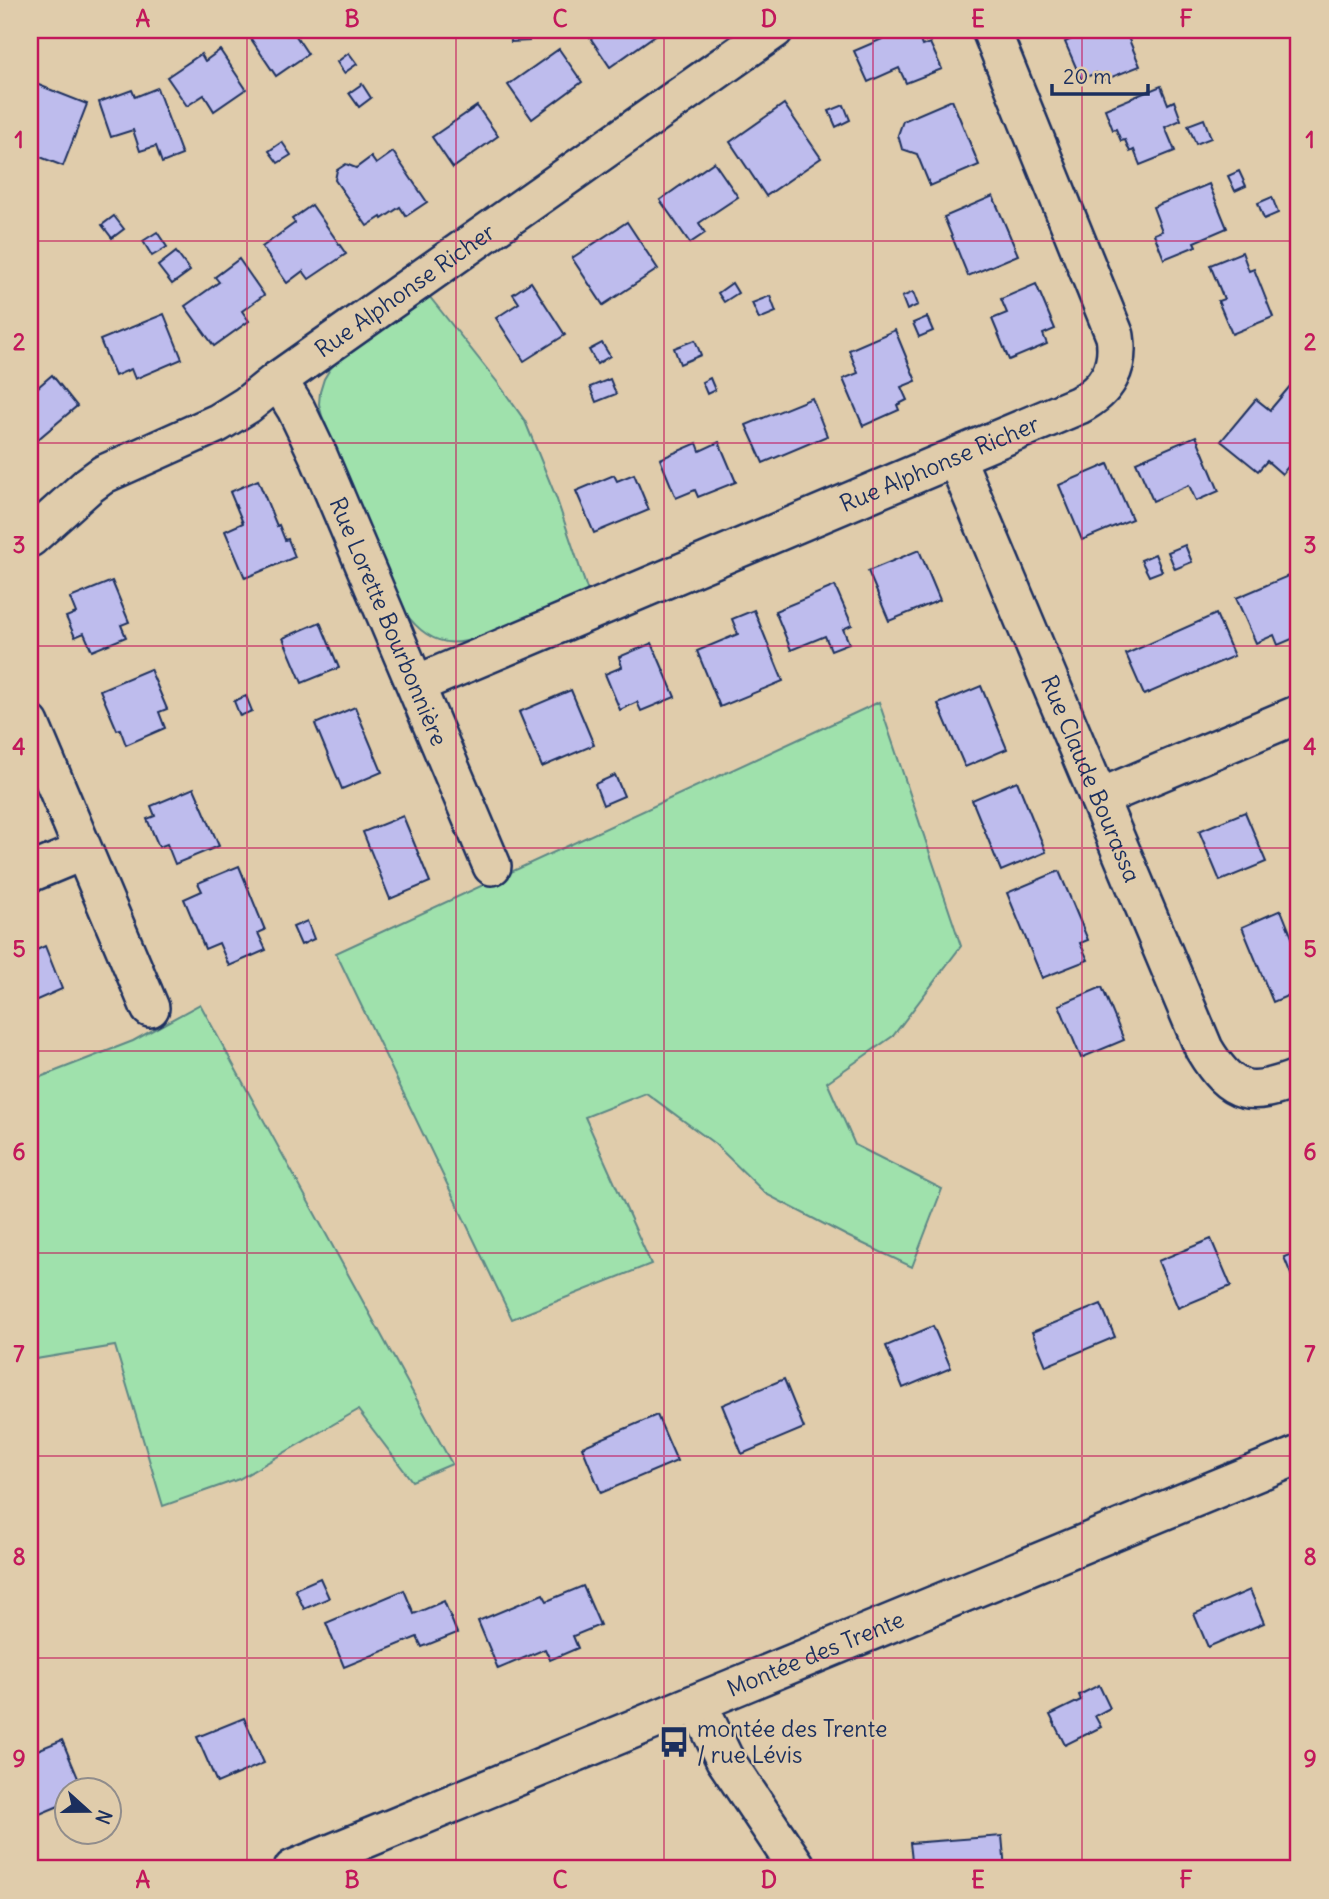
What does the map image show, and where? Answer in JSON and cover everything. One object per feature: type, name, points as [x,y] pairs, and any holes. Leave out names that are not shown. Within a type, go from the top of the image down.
[{"type":"street","name":"Rue Alphonse Richer","points":[[30,538],[104,474],[218,423],[247,405],[278,380],[774,30]]},
{"type":"street","name":"Rue Alphonse Richer","points":[[416,684],[956,458],[1089,400],[1097,394],[1110,377],[1116,357],[1117,346],[1111,323],[991,30]]},
{"type":"street","name":"Rue Lorette Bourbonnière","points":[[278,380],[313,443],[492,866]]},
{"type":"street","name":"Rue Claude Bourassa","points":[[956,458],[1197,1035],[1218,1071],[1241,1087],[1250,1090],[1268,1089],[1299,1078]]},
{"type":"street","points":[[1100,798],[1299,715]]},
{"type":"street","points":[[30,724],[150,1008]]},
{"type":"street","points":[[30,873],[83,851]]},
{"type":"street","name":"Montée des Trente","points":[[293,1869],[1299,1455]]},
{"type":"street","points":[[698,1704],[724,1758],[798,1869]]},
{"type":"green space","points":[[429,296],[525,421],[556,497],[588,592],[486,635],[457,642],[430,636],[417,627],[404,611],[319,404],[324,379],[337,361]]},
{"type":"green space","points":[[879,702],[961,946],[893,1036],[827,1082],[855,1145],[942,1189],[912,1267],[766,1194],[715,1144],[646,1093],[585,1117],[651,1264],[512,1319],[336,953]]},
{"type":"green space","points":[[200,1004],[452,1464],[412,1481],[358,1410],[239,1479],[163,1506],[115,1346],[30,1360],[30,1081],[133,1041]]},
{"type":"building","points":[[245,30],[292,30],[308,54],[276,76]]},
{"type":"building","points":[[510,30],[528,30],[529,41],[511,42]]},
{"type":"building","points":[[585,30],[660,30],[661,31],[610,67]]},
{"type":"building","points":[[903,30],[916,30],[922,46],[930,43],[942,69],[906,83],[899,68],[868,82],[854,51]]},
{"type":"building","points":[[1079,30],[1125,30],[1140,66],[1099,82],[1096,73],[1081,79],[1065,42],[1081,35]]},
{"type":"building","points":[[559,49],[582,82],[532,119],[508,85]]},
{"type":"building","points":[[220,50],[246,89],[214,111],[204,95],[187,106],[167,77],[201,54],[205,61]]},
{"type":"building","points":[[349,53],[357,64],[344,73],[337,62]]},
{"type":"building","points":[[31,82],[87,104],[63,166],[30,153],[38,127],[30,124]]},
{"type":"building","points":[[362,84],[371,98],[359,107],[349,93]]},
{"type":"building","points":[[1161,86],[1168,104],[1174,101],[1181,120],[1165,127],[1175,151],[1140,165],[1134,150],[1130,152],[1125,140],[1121,141],[1116,129],[1113,130],[1105,109]]},
{"type":"building","points":[[157,88],[182,155],[162,163],[156,146],[140,151],[133,130],[111,137],[99,102],[132,90],[135,97]]},
{"type":"building","points":[[952,100],[979,165],[930,186],[917,154],[902,149],[898,135],[903,121]]},
{"type":"building","points":[[784,104],[821,158],[766,196],[730,142]]},
{"type":"building","points":[[844,105],[850,120],[836,127],[829,111]]},
{"type":"building","points":[[477,106],[498,136],[453,168],[432,137]]},
{"type":"building","points":[[1204,119],[1211,138],[1196,144],[1188,125]]},
{"type":"building","points":[[282,142],[291,155],[278,163],[269,151]]},
{"type":"building","points":[[393,152],[427,202],[406,216],[400,207],[367,226],[335,180],[337,170],[346,164],[356,168],[371,157],[376,164]]},
{"type":"building","points":[[714,162],[738,197],[699,223],[705,233],[690,243],[660,200]]},
{"type":"building","points":[[1239,171],[1246,186],[1235,191],[1228,176]]},
{"type":"building","points":[[1209,184],[1227,228],[1194,242],[1196,246],[1164,259],[1154,234],[1162,231],[1153,207]]},
{"type":"building","points":[[993,196],[1018,255],[968,276],[944,217]]},
{"type":"building","points":[[1272,197],[1278,213],[1264,219],[1258,203]]},
{"type":"building","points":[[312,205],[346,254],[309,279],[303,271],[287,283],[262,247],[295,223],[292,219]]},
{"type":"building","points":[[114,216],[124,229],[112,238],[102,225]]},
{"type":"building","points":[[627,222],[658,269],[603,305],[572,258]]},
{"type":"building","points":[[157,232],[167,247],[152,256],[143,241]]},
{"type":"building","points":[[176,252],[190,271],[172,284],[158,266]]},
{"type":"building","points":[[1242,252],[1249,271],[1254,269],[1273,317],[1232,334],[1218,301],[1224,299],[1210,265]]},
{"type":"building","points":[[239,259],[264,295],[242,311],[249,321],[214,346],[185,306],[219,282],[215,277]]},
{"type":"building","points":[[531,282],[565,335],[524,361],[496,318],[519,303],[513,294]]},
{"type":"building","points":[[732,283],[738,293],[724,302],[718,293]]},
{"type":"building","points":[[1036,284],[1055,329],[1043,334],[1047,344],[1009,360],[992,319],[1007,313],[1001,299]]},
{"type":"building","points":[[913,292],[918,305],[907,310],[902,297]]},
{"type":"building","points":[[770,296],[776,312],[759,319],[752,303]]},
{"type":"building","points":[[164,314],[182,359],[135,379],[131,369],[115,376],[100,340]]},
{"type":"building","points":[[927,317],[933,331],[919,337],[913,323]]},
{"type":"building","points":[[895,330],[916,381],[901,387],[907,400],[897,405],[899,410],[863,426],[843,379],[858,373],[849,350]]},
{"type":"building","points":[[695,340],[701,355],[680,364],[674,348]]},
{"type":"building","points":[[602,343],[610,356],[597,364],[589,350]]},
{"type":"building","points":[[52,375],[77,406],[30,446],[30,394]]},
{"type":"building","points":[[710,378],[715,390],[707,394],[702,382]]},
{"type":"building","points":[[610,379],[616,394],[596,402],[590,387]]},
{"type":"building","points":[[1291,385],[1299,392],[1299,454],[1282,474],[1267,461],[1258,471],[1221,441],[1256,399],[1270,410]]},
{"type":"building","points":[[812,398],[827,436],[763,463],[746,425]]},
{"type":"building","points":[[1196,436],[1219,491],[1196,501],[1189,485],[1153,501],[1136,462]]},
{"type":"building","points":[[719,442],[736,482],[698,497],[695,490],[676,498],[660,459],[697,443],[700,451]]},
{"type":"building","points":[[1108,464],[1132,519],[1082,540],[1059,485]]},
{"type":"building","points":[[634,474],[649,510],[594,533],[576,491],[614,475],[617,481]]},
{"type":"building","points":[[258,480],[277,526],[279,525],[285,540],[288,539],[295,557],[245,578],[225,531],[243,523],[230,492]]},
{"type":"building","points":[[1185,545],[1192,562],[1175,569],[1168,552]]},
{"type":"building","points":[[919,550],[940,600],[889,621],[868,571]]},
{"type":"building","points":[[1155,554],[1162,571],[1149,576],[1141,560]]},
{"type":"building","points":[[1295,573],[1296,576],[1299,574],[1299,624],[1295,626],[1299,636],[1278,645],[1274,635],[1256,643],[1236,598]]},
{"type":"building","points":[[112,581],[129,622],[121,625],[126,637],[92,651],[84,633],[75,637],[66,617],[76,613],[70,598]]},
{"type":"building","points":[[835,586],[852,625],[843,629],[849,643],[831,650],[825,636],[791,650],[775,611]]},
{"type":"building","points":[[754,610],[783,681],[720,707],[697,651],[738,634],[732,619]]},
{"type":"building","points":[[1216,614],[1234,656],[1144,695],[1126,654]]},
{"type":"building","points":[[320,622],[339,668],[302,683],[283,638]]},
{"type":"building","points":[[652,643],[675,697],[641,711],[637,702],[620,710],[605,674],[622,667],[619,657]]},
{"type":"building","points":[[150,669],[167,709],[159,712],[165,728],[126,745],[100,690]]},
{"type":"building","points":[[981,686],[1007,749],[965,767],[938,704]]},
{"type":"building","points":[[571,690],[594,745],[542,767],[519,712]]},
{"type":"building","points":[[246,696],[252,711],[240,716],[234,701]]},
{"type":"building","points":[[355,707],[382,772],[342,789],[315,724]]},
{"type":"building","points":[[615,775],[624,796],[603,805],[595,784]]},
{"type":"building","points":[[1017,781],[1046,852],[1001,871],[972,800]]},
{"type":"building","points":[[194,788],[219,846],[175,864],[167,844],[159,847],[147,819],[155,816],[151,806]]},
{"type":"building","points":[[1245,812],[1266,862],[1220,881],[1199,831]]},
{"type":"building","points":[[403,816],[430,882],[390,899],[363,832]]},
{"type":"building","points":[[239,866],[265,930],[258,933],[266,950],[229,966],[219,943],[205,949],[184,899],[202,891],[198,883]]},
{"type":"building","points":[[1059,871],[1088,940],[1080,943],[1088,960],[1042,978],[1007,893]]},
{"type":"building","points":[[1281,910],[1299,955],[1299,991],[1273,1002],[1242,927]]},
{"type":"building","points":[[307,921],[314,939],[301,945],[293,927]]},
{"type":"building","points":[[45,946],[62,989],[30,1003],[30,953]]},
{"type":"building","points":[[1102,987],[1124,1040],[1081,1058],[1059,1005]]},
{"type":"building","points":[[1211,1239],[1231,1286],[1178,1308],[1158,1261]]},
{"type":"building","points":[[1299,1251],[1299,1294],[1284,1257]]},
{"type":"building","points":[[1101,1304],[1115,1337],[1046,1366],[1032,1332]]},
{"type":"building","points":[[933,1326],[951,1368],[903,1388],[886,1346]]},
{"type":"building","points":[[784,1379],[804,1428],[742,1454],[722,1405]]},
{"type":"building","points":[[657,1415],[677,1461],[601,1493],[582,1447]]},
{"type":"building","points":[[320,1578],[329,1598],[304,1609],[295,1589]]},
{"type":"building","points":[[583,1586],[600,1625],[573,1636],[578,1648],[550,1660],[545,1649],[498,1669],[478,1621],[543,1594],[547,1601]]},
{"type":"building","points":[[404,1590],[414,1614],[444,1601],[457,1633],[422,1647],[417,1637],[344,1667],[326,1623]]},
{"type":"building","points":[[1250,1590],[1264,1623],[1208,1647],[1194,1614]]},
{"type":"building","points":[[1099,1685],[1110,1708],[1095,1716],[1101,1727],[1065,1745],[1050,1715],[1081,1700],[1079,1695]]},
{"type":"building","points":[[244,1718],[264,1763],[217,1783],[197,1737]]},
{"type":"building","points":[[62,1740],[77,1776],[52,1776],[52,1809],[30,1818],[30,1753]]},
{"type":"building","points":[[1002,1836],[1005,1869],[913,1869],[910,1843]]},
{"type":"place","name":"montée des Trente / rue Lévis","points":[[674,1742]]}]
